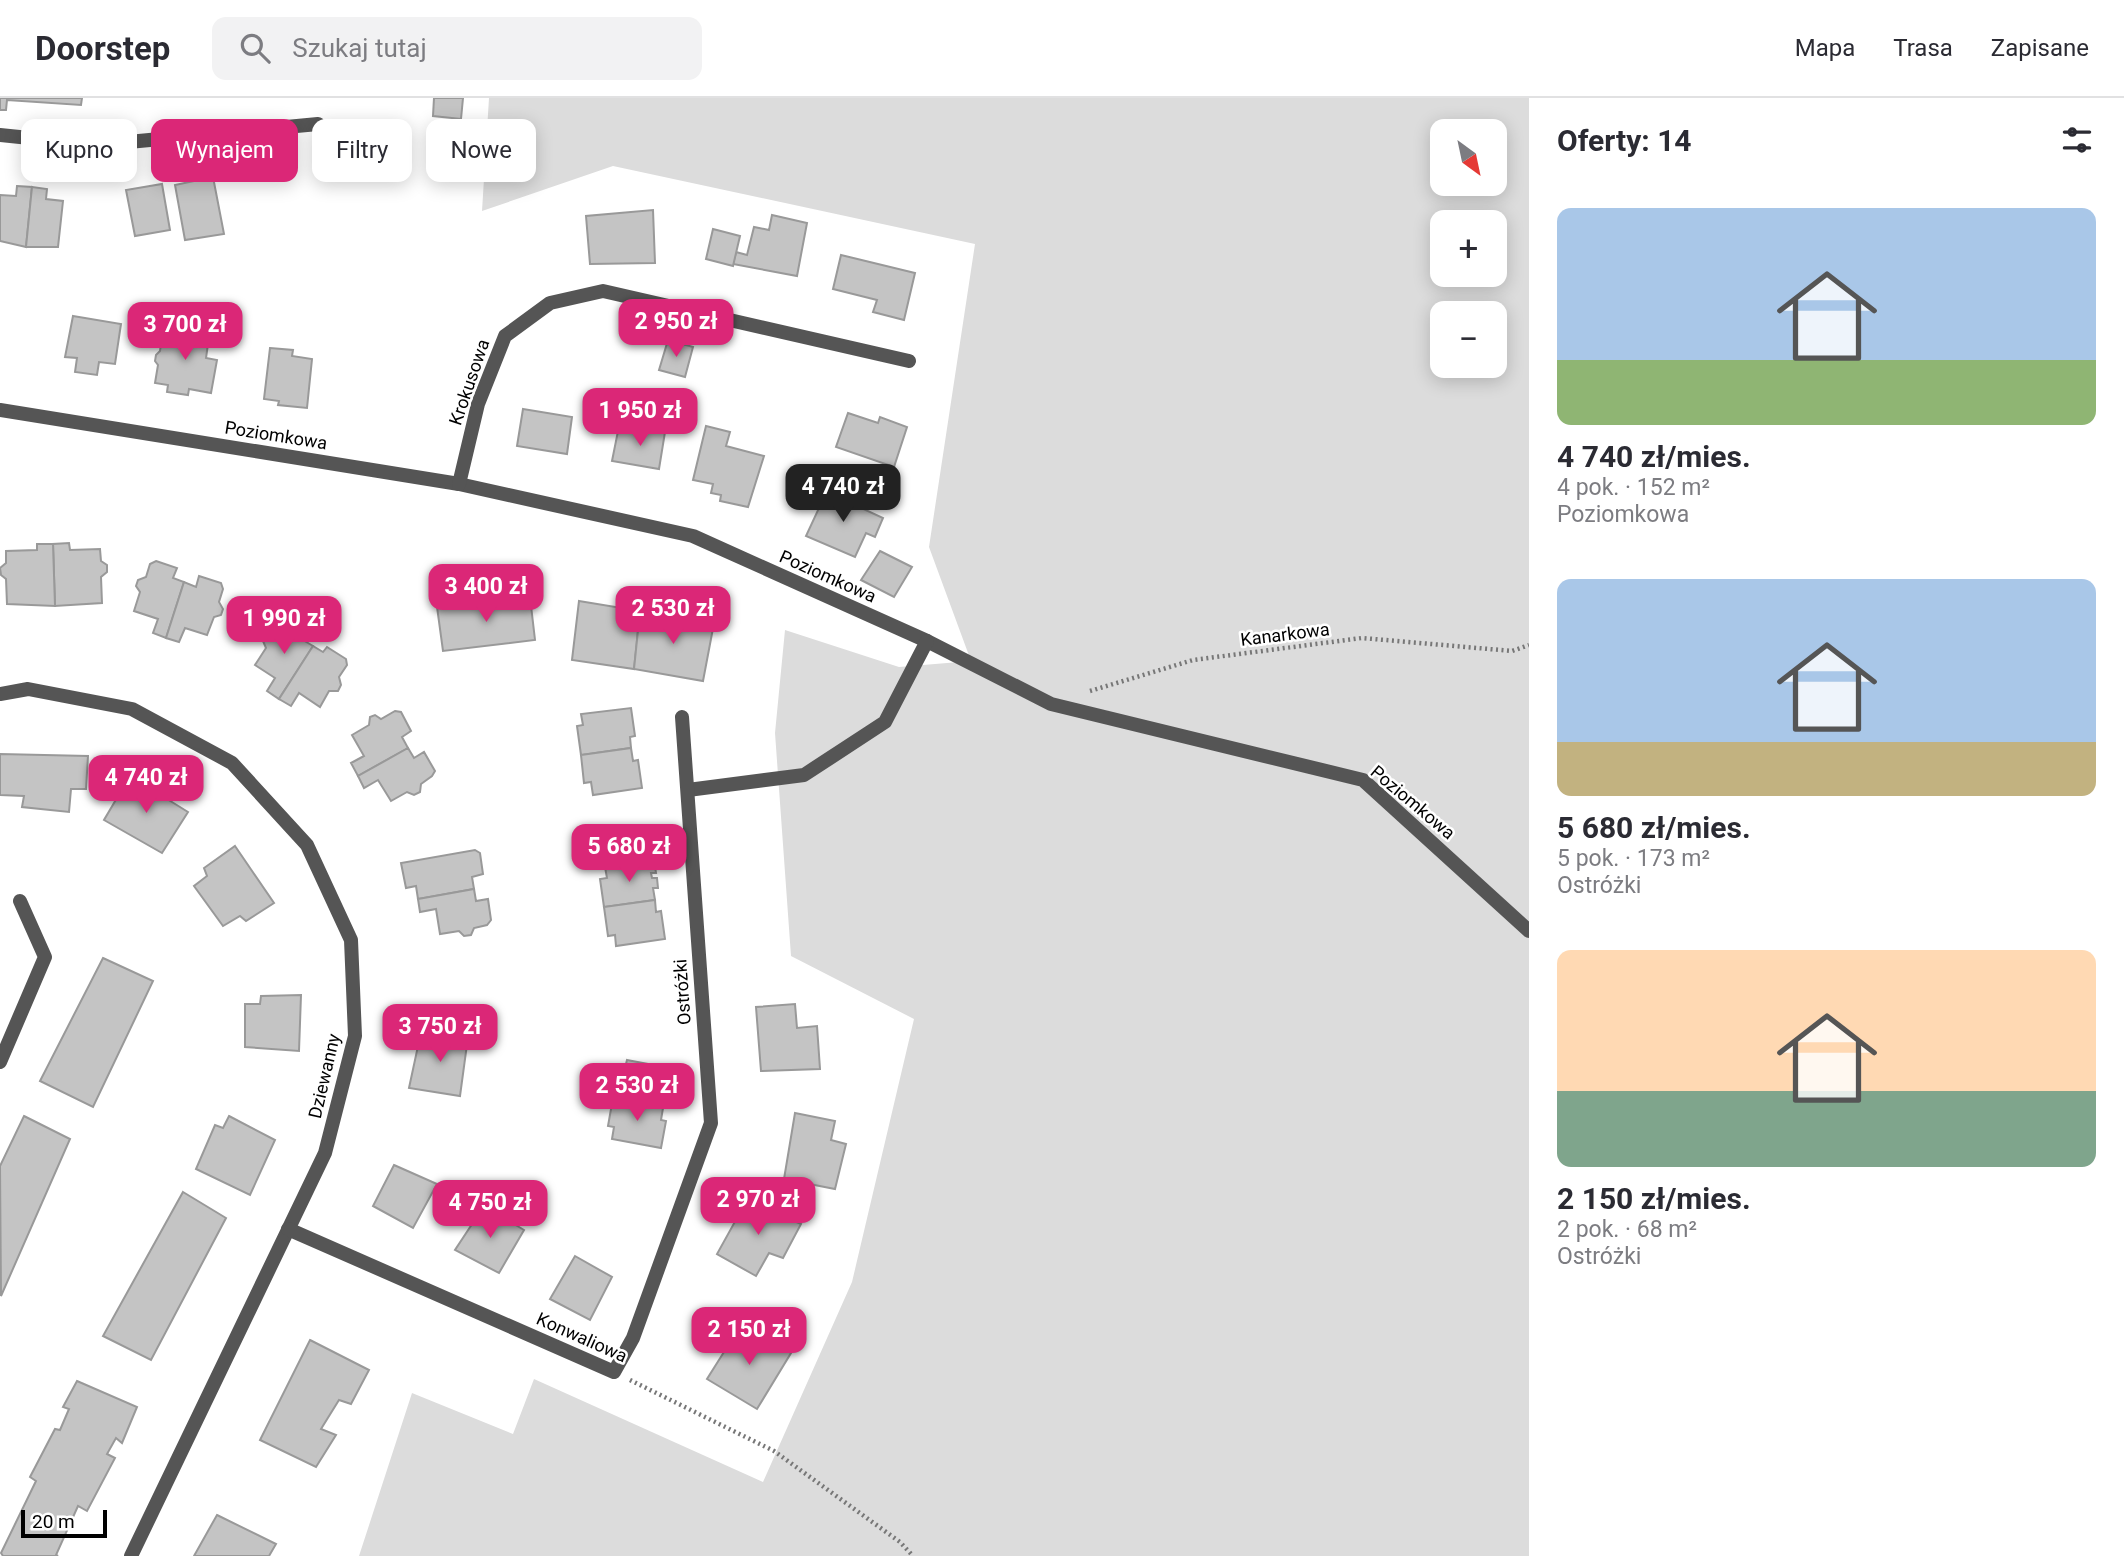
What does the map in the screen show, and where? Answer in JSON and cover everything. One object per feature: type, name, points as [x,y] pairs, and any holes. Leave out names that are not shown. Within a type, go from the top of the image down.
[{"type":"street","points":[[0,135],[97,145],[312,125]]},
{"type":"street","name":"Krokusowa","points":[[459,484],[478,404],[505,336],[550,303],[603,291],[908,361]]},
{"type":"street","name":"Poziomkowa","points":[[0,410],[459,484],[693,536],[927,641],[1051,704],[1363,780],[1529,931]]},
{"type":"street","points":[[688,790],[804,775],[885,722],[927,641]]},
{"type":"street","name":"Dziewanny","points":[[0,694],[28,689],[131,709],[232,763],[307,845],[351,940],[355,1036],[325,1153],[131,1556]]},
{"type":"street","name":"Ostróżki","points":[[614,1372],[634,1338],[711,1123],[682,718]]},
{"type":"street","points":[[0,1062],[46,957],[20,901]]},
{"type":"street","name":"Konwaliowa","points":[[288,1229],[614,1372]]},
{"type":"path","name":"Kanarkowa","points":[[1088,692],[1193,660],[1362,638],[1512,651],[1529,645]]},
{"type":"path","name":"Konwaliowa","points":[[614,1372],[774,1451],[900,1542],[913,1556]]},
{"type":"shaded area","points":[[489,98],[1529,98],[1529,1556],[359,1556],[412,1393],[513,1434],[534,1379],[763,1482],[852,1282],[914,1019],[791,956],[775,733],[785,630],[899,667],[971,661],[929,547],[975,244],[613,166],[482,211],[484,182],[536,182],[536,119],[488,119]]},
{"type":"building","points":[[0,98],[82,98],[81,105],[7,100],[6,110],[0,110]]},
{"type":"building","points":[[434,98],[463,98],[461,119],[433,116]]},
{"type":"building","points":[[214,182],[224,234],[185,240],[175,185]]},
{"type":"building","points":[[162,184],[170,230],[135,236],[126,190]]},
{"type":"building","points":[[17,186],[32,187],[26,247],[0,241],[0,195],[16,196]]},
{"type":"building","points":[[32,187],[47,189],[46,199],[63,201],[58,247],[26,247]]},
{"type":"building","points":[[653,210],[655,263],[590,264],[586,216]]},
{"type":"building","points":[[772,215],[807,223],[797,276],[733,264],[736,252],[747,255],[754,227],[769,230]]},
{"type":"building","points":[[713,229],[740,236],[733,266],[706,259]]},
{"type":"building","points":[[841,255],[915,273],[904,320],[873,312],[877,300],[833,289]]},
{"type":"building","points":[[73,316],[121,324],[115,364],[99,362],[97,375],[75,372],[77,358],[65,357]]},
{"type":"building","points":[[186,323],[198,325],[202,336],[209,337],[206,358],[217,360],[211,393],[189,389],[188,395],[167,392],[168,385],[155,383],[158,365],[155,361],[162,337],[170,331],[180,333]]},
{"type":"building","points":[[668,340],[693,347],[685,377],[659,370]]},
{"type":"building","points":[[270,348],[293,350],[292,356],[312,359],[307,408],[278,405],[279,401],[264,399]]},
{"type":"building","points":[[523,409],[572,417],[567,454],[517,446]]},
{"type":"building","points":[[848,413],[878,423],[880,417],[907,427],[894,467],[836,447]]},
{"type":"building","points":[[706,426],[730,432],[726,446],[764,456],[748,507],[720,501],[721,495],[711,493],[713,484],[693,480]]},
{"type":"building","points":[[637,427],[665,432],[659,469],[612,461],[618,431],[636,433]]},
{"type":"building","points":[[826,493],[836,497],[840,495],[883,518],[875,537],[866,533],[855,557],[806,536]]},
{"type":"building","points":[[69,543],[70,550],[100,549],[101,561],[107,565],[107,572],[101,577],[102,603],[55,606],[53,544]]},
{"type":"building","points":[[37,544],[53,544],[55,606],[7,604],[6,579],[1,575],[0,568],[6,563],[6,551],[37,550]]},
{"type":"building","points":[[880,551],[912,567],[894,597],[861,580]]},
{"type":"building","points":[[156,561],[177,568],[173,578],[184,582],[166,638],[153,633],[158,619],[134,611],[140,592],[136,586],[138,580],[146,577],[150,564]]},
{"type":"building","points":[[199,576],[221,583],[221,615],[214,617],[207,635],[185,628],[179,642],[166,638],[184,582],[196,587]]},
{"type":"building","points":[[530,597],[535,640],[443,651],[437,607]]},
{"type":"building","points":[[579,601],[640,611],[634,669],[572,660]]},
{"type":"building","points":[[640,611],[714,623],[703,681],[634,669]]},
{"type":"building","points":[[288,622],[307,634],[303,640],[313,646],[279,699],[267,691],[275,678],[255,665],[266,648],[263,641],[266,636],[274,635],[282,623]]},
{"type":"building","points":[[313,646],[323,652],[327,647],[346,659],[347,665],[339,677],[341,685],[338,691],[329,691],[320,707],[299,693],[291,706],[279,699]]},
{"type":"building","points":[[631,708],[635,736],[630,737],[631,748],[581,755],[577,726],[583,725],[581,714]]},
{"type":"building","points":[[395,711],[401,712],[411,731],[402,737],[408,748],[358,776],[351,763],[364,756],[352,735],[369,725],[370,717],[375,715],[381,719]]},
{"type":"building","points":[[408,748],[414,758],[424,752],[435,771],[421,784],[420,792],[414,795],[407,792],[391,801],[378,780],[364,788],[358,776]]},
{"type":"building","points":[[631,748],[633,761],[638,760],[642,788],[593,795],[591,782],[584,783],[581,755]]},
{"type":"building","points":[[0,754],[88,756],[86,789],[71,789],[69,812],[22,807],[24,796],[0,795]]},
{"type":"building","points":[[130,776],[188,812],[162,853],[104,820]]},
{"type":"building","points":[[235,846],[274,903],[246,921],[240,916],[223,926],[194,886],[207,876],[204,868]]},
{"type":"building","points":[[475,850],[480,853],[483,874],[472,877],[474,889],[418,899],[416,886],[406,888],[401,863]]},
{"type":"building","points":[[654,860],[656,873],[651,873],[652,878],[657,878],[658,888],[653,888],[655,900],[604,907],[600,879],[607,878],[605,867]]},
{"type":"building","points":[[474,889],[476,901],[488,899],[491,920],[487,925],[474,928],[471,935],[464,936],[459,931],[440,934],[436,909],[420,912],[418,899]]},
{"type":"building","points":[[655,900],[656,912],[661,911],[665,939],[616,946],[615,935],[608,936],[604,907]]},
{"type":"building","points":[[103,958],[153,981],[93,1107],[40,1081]]},
{"type":"building","points":[[301,995],[299,1051],[245,1047],[245,1004],[260,1004],[261,996]]},
{"type":"building","points":[[795,1004],[797,1028],[817,1026],[820,1069],[761,1071],[756,1007]]},
{"type":"building","points":[[421,1032],[468,1037],[460,1096],[409,1088]]},
{"type":"building","points":[[627,1060],[675,1069],[670,1097],[665,1096],[663,1108],[613,1098],[618,1070],[624,1072]]},
{"type":"building","points":[[613,1098],[663,1108],[661,1120],[666,1121],[661,1148],[612,1139],[614,1127],[608,1126]]},
{"type":"building","points":[[795,1113],[835,1121],[831,1140],[846,1144],[835,1189],[784,1179]]},
{"type":"building","points":[[24,1116],[70,1139],[1,1296],[0,1166]]},
{"type":"building","points":[[229,1116],[275,1140],[250,1195],[196,1169],[215,1125],[223,1128]]},
{"type":"building","points":[[394,1165],[437,1184],[413,1228],[373,1206]]},
{"type":"building","points":[[183,1192],[226,1218],[151,1360],[103,1336]]},
{"type":"building","points":[[747,1200],[801,1224],[783,1258],[769,1253],[756,1276],[717,1254]]},
{"type":"building","points":[[484,1206],[524,1230],[499,1273],[455,1250]]},
{"type":"building","points":[[575,1256],[612,1277],[590,1320],[550,1299]]},
{"type":"building","points":[[741,1325],[791,1353],[757,1409],[707,1379]]},
{"type":"building","points":[[310,1340],[369,1370],[351,1404],[339,1400],[321,1429],[336,1435],[316,1467],[260,1440]]},
{"type":"building","points":[[77,1381],[137,1407],[122,1443],[116,1438],[107,1454],[115,1458],[87,1511],[78,1506],[56,1555],[58,1556],[3,1556],[1,1553],[36,1481],[30,1477],[55,1429],[60,1430],[69,1409],[63,1407]]},
{"type":"building","points":[[217,1515],[276,1544],[269,1556],[194,1556]]}]
